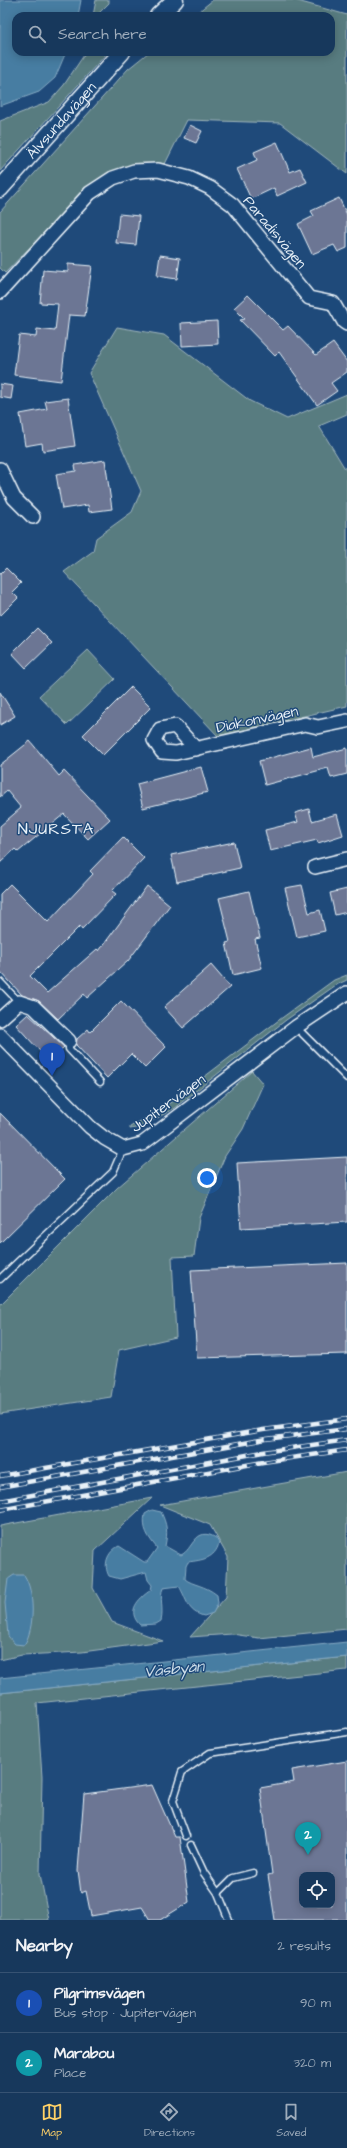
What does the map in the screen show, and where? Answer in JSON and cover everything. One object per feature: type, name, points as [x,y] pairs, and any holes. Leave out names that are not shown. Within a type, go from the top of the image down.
[{"type":"street","points":[[162,12],[175,0]]},
{"type":"street","name":"Älvsundavägen","points":[[0,189],[118,56]]},
{"type":"street","name":"Paradisvägen","points":[[0,292],[90,193],[113,178],[134,171],[158,170],[189,178],[210,188],[233,205],[309,298],[334,303],[344,322],[347,324]]},
{"type":"street","points":[[0,469],[14,498],[33,517]]},
{"type":"street","name":"Diakonvägen","points":[[196,749],[305,724],[318,727],[347,721]]},
{"type":"street","points":[[315,868],[347,859]]},
{"type":"street","name":"Jupitervägen","points":[[0,1035],[90,1127],[104,1138],[123,1149],[142,1144],[296,1027],[347,993]]},
{"type":"street","points":[[0,1019],[19,1002],[34,1007],[69,1041]]},
{"type":"lane","points":[[0,982],[19,1002]]},
{"type":"lane","points":[[296,1027],[347,1078]]},
{"type":"lane","points":[[69,1041],[70,1049],[100,1082]]},
{"type":"lane","points":[[0,1278],[113,1172],[123,1149]]},
{"type":"lane","points":[[186,1836],[173,1801],[175,1794],[182,1772],[210,1753],[347,1732]]},
{"type":"lane","points":[[191,1845],[204,1873],[218,1893],[229,1920]]},
{"type":"lane","points":[[218,1893],[233,1878],[253,1873]]},
{"type":"green space","points":[[96,0],[109,0],[109,3],[100,12],[94,12]]},
{"type":"green space","points":[[213,0],[294,0],[347,15],[347,174],[280,123],[187,120],[165,164],[136,164],[112,171],[86,189],[5,273],[0,268],[0,212],[128,69],[144,56],[335,56],[335,12],[198,12]]},
{"type":"green space","points":[[83,56],[104,56],[0,171],[0,121],[49,102],[64,85]]},
{"type":"green space","points":[[117,327],[164,335],[250,401],[287,419],[347,394],[347,414],[319,426],[347,472],[347,706],[218,736],[64,572],[93,551],[96,538],[132,512],[141,491],[89,373]]},
{"type":"green space","points":[[88,650],[115,679],[67,725],[39,696]]},
{"type":"green space","points":[[347,975],[347,980],[336,985],[286,1020],[173,1109],[141,1127],[130,1129],[130,1127],[162,1109],[334,980]]},
{"type":"green space","points":[[252,1071],[263,1084],[243,1129],[225,1156],[199,1218],[194,1256],[172,1257],[176,1337],[119,1350],[111,1397],[0,1414],[0,1305],[117,1188]]},
{"type":"green space","points":[[347,1472],[347,1629],[259,1638],[232,1634],[190,1637],[226,1597],[228,1557],[210,1525],[160,1505]]},
{"type":"green space","points":[[152,1498],[95,1551],[93,1588],[112,1622],[163,1641],[82,1652],[22,1655],[0,1660],[0,1526]]},
{"type":"green space","points":[[347,1657],[347,1670],[37,1703],[42,1777],[40,1874],[49,1920],[0,1920],[0,1693]]},
{"type":"water","points":[[0,0],[81,0],[79,12],[12,12],[12,56],[64,56],[55,78],[39,92],[0,106]]},
{"type":"water","points":[[152,1510],[161,1512],[165,1521],[167,1533],[165,1546],[181,1555],[199,1536],[203,1534],[216,1538],[219,1543],[211,1556],[188,1562],[186,1566],[185,1579],[191,1583],[208,1589],[217,1595],[218,1603],[213,1613],[204,1616],[194,1611],[188,1604],[179,1586],[163,1588],[161,1595],[161,1621],[156,1624],[140,1625],[134,1615],[134,1610],[138,1601],[151,1590],[152,1585],[148,1580],[146,1572],[120,1579],[109,1576],[106,1568],[107,1559],[109,1555],[119,1546],[144,1562],[147,1562],[157,1548],[148,1536],[144,1524],[145,1514]]},
{"type":"water","points":[[14,1575],[24,1575],[28,1582],[32,1600],[32,1620],[28,1638],[24,1645],[15,1644],[8,1636],[5,1603],[8,1579]]},
{"type":"water","name":"Väsbyån","points":[[347,1642],[347,1657],[0,1693],[0,1678]]},
{"type":"building","points":[[190,125],[202,131],[196,143],[184,138]]},
{"type":"building","points":[[277,142],[290,172],[300,168],[307,182],[277,196],[274,188],[251,199],[237,169],[257,160],[254,152]]},
{"type":"building","points":[[339,198],[347,215],[347,248],[338,252],[334,245],[312,254],[298,224],[314,216],[311,211]]},
{"type":"building","points":[[119,214],[139,216],[136,245],[116,243]]},
{"type":"building","points":[[160,255],[180,258],[177,279],[157,276]]},
{"type":"building","points":[[68,264],[92,266],[85,316],[69,315],[61,381],[14,375],[19,335],[36,337],[37,329],[55,331],[58,304],[40,303],[43,270],[68,272]]},
{"type":"building","points":[[248,295],[283,330],[288,326],[316,355],[333,343],[347,362],[347,372],[331,383],[337,391],[317,405],[279,352],[275,356],[240,320],[245,319],[234,308]]},
{"type":"building","points":[[217,321],[218,344],[182,346],[181,323]]},
{"type":"building","points":[[0,384],[13,386],[11,399],[0,397]]},
{"type":"building","points":[[68,398],[75,446],[43,451],[42,443],[25,446],[20,414],[47,409],[45,401]]},
{"type":"building","points":[[105,460],[112,509],[89,512],[88,505],[62,509],[56,474],[76,471],[75,465]]},
{"type":"building","points":[[6,568],[21,583],[12,592],[18,598],[0,616],[0,574]]},
{"type":"building","points":[[37,628],[52,643],[26,668],[12,653]]},
{"type":"building","points":[[131,687],[151,707],[103,755],[83,735]]},
{"type":"building","points":[[0,692],[15,716],[0,725]]},
{"type":"building","points":[[30,741],[59,776],[64,771],[110,819],[88,839],[64,814],[18,852],[15,849],[0,863],[0,826],[21,808],[7,791],[0,797],[0,765]]},
{"type":"building","points":[[311,747],[313,757],[347,748],[347,774],[331,778],[328,768],[265,785],[259,761]]},
{"type":"building","points":[[201,767],[208,792],[143,808],[137,784]]},
{"type":"building","points":[[309,809],[312,821],[337,814],[343,835],[318,843],[317,840],[270,851],[265,830],[298,822],[295,813]]},
{"type":"building","points":[[123,837],[144,858],[112,891],[116,894],[82,929],[80,926],[30,976],[47,993],[97,949],[99,951],[147,886],[170,905],[128,961],[87,998],[84,994],[58,1019],[39,1001],[22,995],[0,971],[0,894],[10,884],[48,922],[93,874],[90,871]]},
{"type":"building","points":[[234,842],[240,868],[177,882],[171,855]]},
{"type":"building","points":[[302,885],[309,913],[320,910],[325,931],[297,937],[285,888]]},
{"type":"building","points":[[347,889],[347,912],[335,915],[330,893]]},
{"type":"building","points":[[249,891],[260,938],[255,939],[262,968],[233,975],[226,943],[230,942],[219,898]]},
{"type":"building","points":[[211,965],[230,987],[183,1028],[164,1007]]},
{"type":"building","points":[[121,1001],[166,1047],[145,1068],[131,1054],[107,1078],[76,1045],[77,1039],[88,1029],[90,1032]]},
{"type":"building","points":[[28,1014],[64,1047],[49,1061],[16,1025]]},
{"type":"building","points":[[0,1113],[65,1179],[0,1243]]},
{"type":"building","points":[[347,1157],[347,1222],[241,1228],[237,1163]]},
{"type":"building","points":[[347,1263],[347,1354],[197,1358],[191,1270]]},
{"type":"building","points":[[347,1761],[347,1920],[275,1920],[268,1875],[272,1874],[260,1788],[294,1782],[292,1770]]},
{"type":"building","points":[[152,1785],[175,1837],[180,1837],[189,1902],[160,1920],[150,1920],[142,1907],[91,1916],[86,1891],[81,1893],[78,1870],[84,1794]]},
{"type":"railway","points":[[0,1476],[263,1430],[347,1419]]},
{"type":"railway","points":[[0,1487],[266,1439],[347,1429]]},
{"type":"railway","points":[[0,1501],[263,1452],[347,1440]]},
{"type":"railway","points":[[0,1510],[263,1462],[347,1450]]},
{"type":"place","name":"Pilgrimsvägen","points":[[52,1076]]},
{"type":"place","name":"Marabou","points":[[308,1855]]},
{"type":"district","name":"NJURSTA","points":[[56,828]]}]
